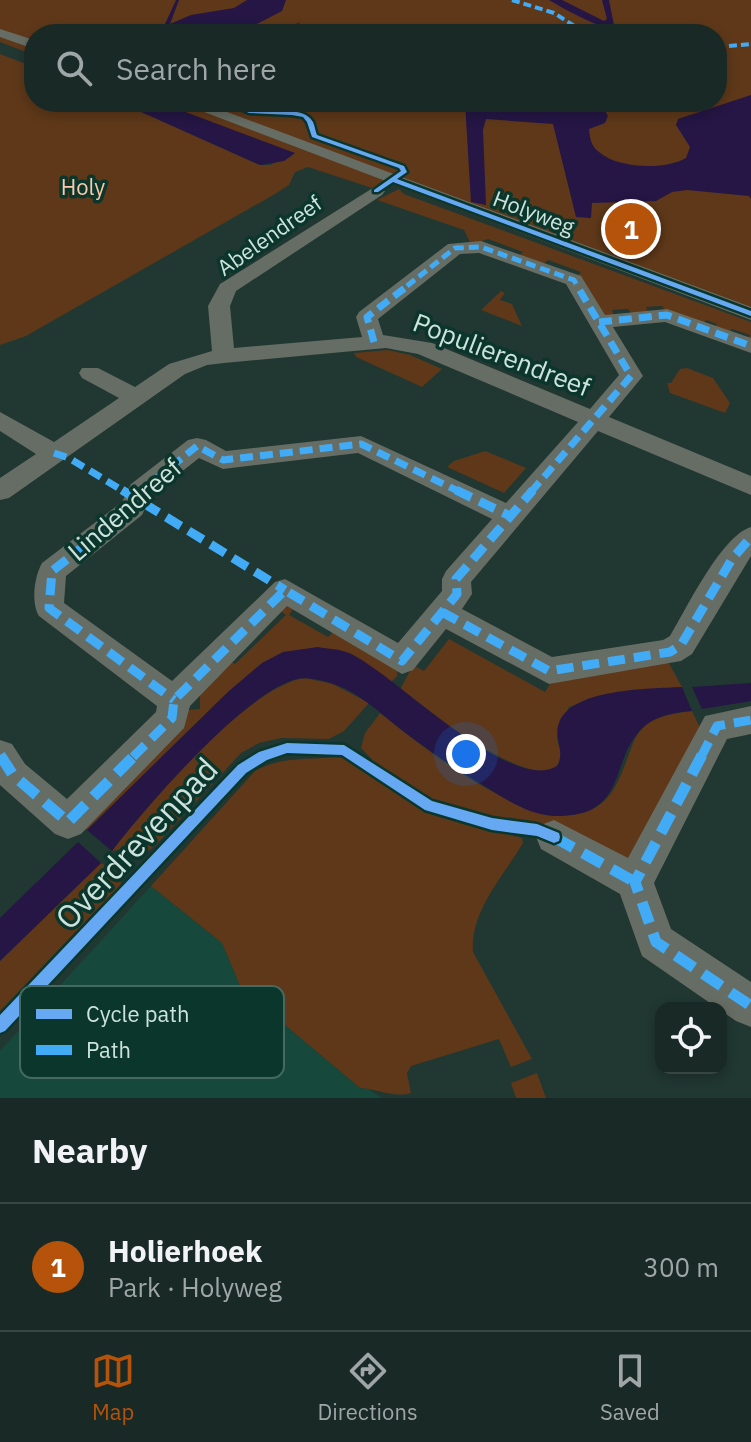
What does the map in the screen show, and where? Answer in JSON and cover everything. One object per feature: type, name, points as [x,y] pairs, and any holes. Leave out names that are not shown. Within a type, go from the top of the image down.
[{"type":"street","points":[[0,33],[24,41]]},
{"type":"street","name":"Holyweg","points":[[213,112],[751,314]]},
{"type":"street","name":"Abelendreef","points":[[224,356],[219,306],[227,288],[376,191]]},
{"type":"street","points":[[4,772],[68,822],[172,718],[174,700],[285,590],[402,661],[457,594],[456,579],[631,376],[574,280],[481,247],[455,248],[367,317],[374,342]]},
{"type":"street","points":[[599,322],[667,315],[751,346]]},
{"type":"street","name":"Populierendreef","points":[[0,491],[177,369],[202,359],[374,342],[406,343],[424,348],[751,486]]},
{"type":"street","points":[[90,373],[135,397]]},
{"type":"street","points":[[0,420],[54,453]]},
{"type":"street","name":"Lindendreef","points":[[174,700],[49,608],[52,571],[133,508],[140,491],[197,446],[223,460],[361,444],[510,516]]},
{"type":"street","points":[[442,612],[549,671],[670,652],[681,645],[732,559],[751,537]]},
{"type":"street","points":[[635,882],[717,726],[751,720]]},
{"type":"street","points":[[554,837],[635,882],[656,942],[751,1006]]},
{"type":"shaded area","points":[[176,0],[179,0],[170,24],[165,24]]},
{"type":"shaded area","points":[[247,0],[286,0],[282,11],[257,24],[170,24],[191,15],[234,8]]},
{"type":"shaded area","points":[[549,0],[562,0],[604,21],[607,19],[602,0],[609,0],[614,24],[598,24]]},
{"type":"shaded area","points":[[751,95],[751,199],[749,196],[687,190],[672,192],[656,201],[592,203],[591,218],[576,217],[553,124],[486,119],[483,130],[486,205],[471,202],[466,112],[606,112],[608,116],[605,123],[589,129],[594,147],[607,158],[618,162],[655,166],[686,158],[690,147],[676,125],[678,119],[699,112],[727,112],[727,103]]},
{"type":"shaded area","points":[[141,112],[186,112],[295,153],[284,161],[260,165]]},
{"type":"shaded area","points":[[318,647],[349,653],[369,664],[482,748],[511,763],[536,770],[557,766],[560,755],[559,723],[567,711],[579,703],[632,690],[682,687],[692,711],[668,715],[646,725],[626,752],[607,796],[596,807],[579,814],[555,816],[533,812],[502,797],[428,750],[352,692],[325,681],[297,679],[276,688],[225,727],[172,781],[112,851],[87,830],[229,691],[262,663],[283,652]]},
{"type":"shaded area","points":[[751,683],[751,701],[702,709],[692,687]]},
{"type":"shaded area","points":[[78,842],[101,863],[0,961],[0,918]]},
{"type":"shaded area","points":[[151,886],[222,943],[240,986],[59,986]]},
{"type":"shaded area","points":[[284,1024],[360,1088],[369,1089],[381,1098],[0,1098],[0,1051],[20,1029],[20,1078],[284,1078]]},
{"type":"green space","name":"Holy","points":[[0,0],[751,0],[751,319],[383,181],[375,189],[308,167],[295,172],[289,185],[275,194],[26,336],[0,345],[0,54],[24,63],[24,112],[141,112],[260,165],[270,165],[292,156],[184,112],[727,112],[727,24],[24,24],[24,51],[0,42]]},
{"type":"green space","points":[[399,189],[404,194],[751,322],[751,343],[746,341],[750,335],[732,329],[726,335],[713,331],[717,324],[706,320],[701,326],[667,313],[662,306],[646,307],[649,314],[633,315],[628,309],[612,310],[615,317],[606,317],[577,276],[581,272],[548,260],[541,266],[518,257],[523,252],[488,239],[471,244],[464,230],[377,200]]},
{"type":"green space","points":[[501,291],[505,293],[500,300],[512,304],[522,326],[481,310]]},
{"type":"green space","points":[[388,350],[410,355],[442,369],[422,387],[356,357],[354,353]]},
{"type":"green space","points":[[687,368],[713,378],[730,403],[725,413],[670,393],[667,383],[671,383],[680,369]]},
{"type":"green space","points":[[485,451],[526,468],[504,493],[447,467],[454,461]]},
{"type":"green space","points":[[297,604],[289,615],[328,637],[337,628],[398,666],[397,676],[390,683],[349,653],[229,691],[87,830],[77,821],[187,710],[200,709],[200,684],[223,657],[235,664],[286,615],[275,607]]},
{"type":"green space","points":[[449,639],[545,692],[556,675],[665,656],[682,687],[611,694],[569,707],[557,733],[560,763],[544,771],[502,758],[477,744],[400,690],[413,665],[424,671]]},
{"type":"green space","points":[[305,678],[333,684],[369,703],[344,731],[329,739],[281,738],[259,743],[241,753],[155,846],[145,853],[129,848],[112,851],[173,778],[228,724],[281,686]]},
{"type":"green space","points":[[692,711],[704,736],[634,861],[563,834],[432,800],[379,767],[361,748],[365,733],[380,713],[463,774],[498,794],[533,809],[566,815],[595,808],[616,785],[633,743],[646,725],[671,714]]},
{"type":"green space","points":[[342,756],[430,812],[522,838],[523,843],[482,908],[473,937],[473,952],[532,1059],[511,1067],[499,1039],[411,1066],[407,1073],[411,1093],[392,1094],[360,1088],[284,1024],[284,986],[240,986],[222,943],[151,886],[255,771],[287,761]]},
{"type":"green space","points":[[101,863],[120,874],[121,885],[117,892],[29,986],[20,986],[20,996],[0,1017],[0,961]]},
{"type":"green space","points":[[537,1073],[546,1098],[516,1098],[511,1083]]},
{"type":"marked path","points":[[512,0],[554,13],[571,24]]},
{"type":"marked path","points":[[727,46],[751,44]]},
{"type":"marked path","points":[[0,755],[13,775],[68,822],[172,718],[174,700],[285,590],[402,661],[457,594],[456,579],[631,376],[574,280],[481,247],[455,248],[367,317],[374,342]]},
{"type":"marked path","points":[[599,322],[667,315],[751,346]]},
{"type":"marked path","points":[[174,700],[49,608],[52,571],[133,508],[140,491],[197,446],[223,460],[361,444],[510,516]]},
{"type":"marked path","points":[[54,453],[69,458],[285,590]]},
{"type":"marked path","points":[[442,612],[549,671],[670,652],[681,645],[732,559],[751,537]]},
{"type":"marked path","points":[[751,720],[717,726],[635,882],[656,942],[751,1006]]},
{"type":"marked path","points":[[554,837],[635,882]]},
{"type":"cycle path","points":[[270,112],[305,116],[314,136],[402,167],[404,172],[376,191]]},
{"type":"cycle path","points":[[393,180],[751,314]]},
{"type":"cycle path","name":"Overdrevenpad","points":[[38,986],[242,769],[263,756],[287,748],[344,750],[429,806],[492,824],[537,830],[554,837]]},
{"type":"cycle path","name":"Overdrevenpad","points":[[0,1026],[20,1005]]},
{"type":"place","name":"Holierhoek","points":[[631,229]]}]
